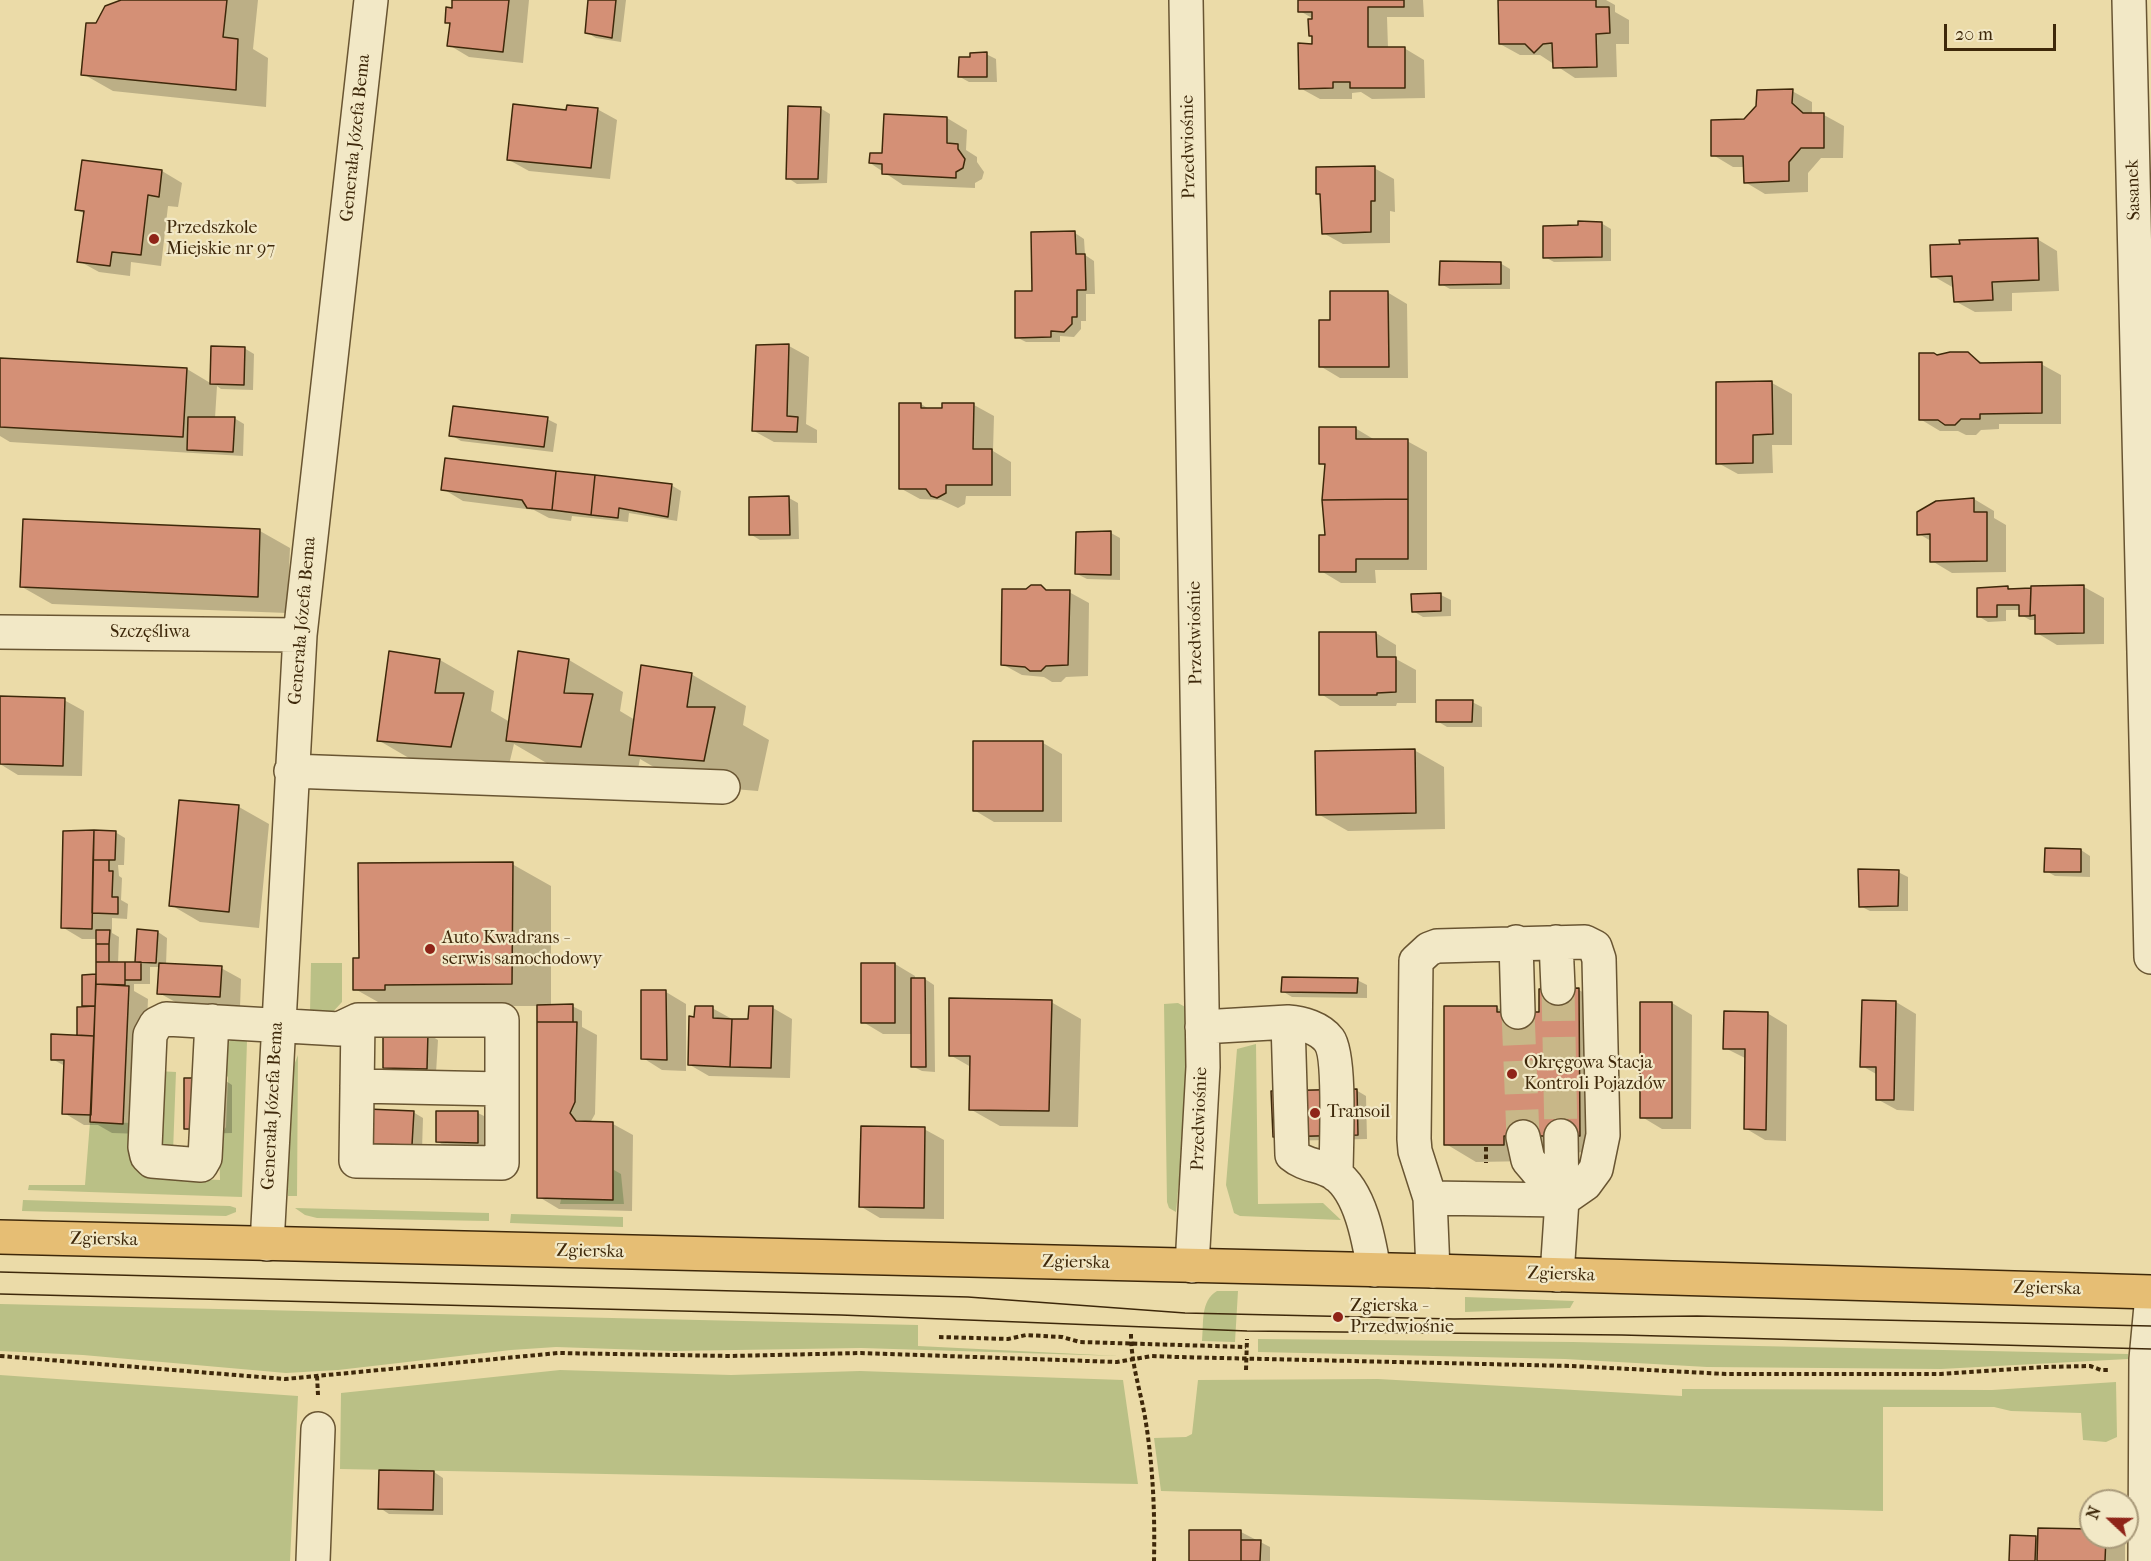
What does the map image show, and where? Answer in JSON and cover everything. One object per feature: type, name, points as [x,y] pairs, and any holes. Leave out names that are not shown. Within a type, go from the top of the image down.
[{"type":"main road","name":"Zgierska","points":[[0,1237],[1433,1271],[2151,1292]]},
{"type":"street","name":"Generała Józefa Bema","points":[[267,1244],[276,1025],[300,635],[371,0]]},
{"type":"street","name":"Przedwiośnie","points":[[1186,0],[1202,1027],[1202,1099],[1192,1266]]},
{"type":"street","name":"Sasanek","points":[[2128,0],[2151,957]]},
{"type":"street","name":"Szczęśliwa","points":[[0,632],[300,635]]},
{"type":"street","points":[[291,771],[723,787]]},
{"type":"street","points":[[1516,942],[1518,1012]]},
{"type":"street","points":[[1430,1198],[1562,1200],[1585,1185],[1596,1169],[1603,1135],[1599,959],[1595,947],[1585,942],[1516,942],[1437,946],[1429,948],[1416,962],[1414,1139],[1415,1151],[1430,1198],[1433,1271]]},
{"type":"street","points":[[1556,942],[1558,988]]},
{"type":"street","points":[[212,1021],[339,1029],[358,1020],[502,1020],[502,1163],[356,1161],[358,1020]]},
{"type":"street","points":[[1288,1022],[1290,1147],[1298,1160],[1336,1175],[1351,1194],[1367,1233],[1374,1270]]},
{"type":"street","points":[[1202,1027],[1288,1022],[1299,1023],[1322,1032],[1335,1051],[1336,1175]]},
{"type":"street","points":[[357,1086],[502,1089]]},
{"type":"street","points":[[1557,1275],[1562,1200],[1561,1136]]},
{"type":"street","points":[[1523,1137],[1528,1161],[1562,1200]]},
{"type":"street","points":[[2145,1561],[2146,1359],[2151,1306]]},
{"type":"street","points":[[313,1561],[318,1429]]},
{"type":"path","points":[[1131,1334],[1132,1359],[1144,1414],[1155,1491],[1154,1561]]},
{"type":"path","points":[[939,1337],[1008,1339],[1038,1336],[1062,1337],[1080,1342],[1246,1347]]},
{"type":"path","points":[[1246,1339],[1246,1370]]},
{"type":"path","points":[[0,1356],[285,1379],[558,1353],[731,1356],[861,1353],[1117,1362],[1152,1356],[1572,1366],[1726,1374],[1941,1374],[2090,1366],[2101,1370]]},
{"type":"green space","points":[[311,963],[342,963],[342,1002],[330,1015],[310,1013]]},
{"type":"green space","points":[[1178,1003],[1187,1008],[1188,1086],[1176,1212],[1169,1208],[1167,1202],[1164,1004]]},
{"type":"green space","points":[[232,1040],[247,1041],[242,1197],[28,1190],[29,1185],[85,1185],[90,1122],[134,1123],[162,1177],[220,1180],[219,1139],[226,1127],[228,1077],[224,1073],[226,1043]]},
{"type":"green space","points":[[1256,1044],[1258,1204],[1323,1203],[1341,1220],[1240,1216],[1234,1213],[1226,1185],[1237,1049]]},
{"type":"green space","points":[[298,1055],[297,1196],[288,1196],[289,1078]]},
{"type":"green space","points":[[157,1071],[176,1072],[173,1152],[161,1151]]},
{"type":"green space","points":[[614,1170],[621,1174],[624,1204],[560,1204],[561,1199],[612,1200]]},
{"type":"green space","points":[[23,1200],[230,1206],[236,1208],[236,1212],[226,1216],[22,1211]]},
{"type":"green space","points":[[295,1208],[489,1213],[489,1221],[317,1218],[305,1215]]},
{"type":"green space","points":[[511,1214],[623,1217],[623,1227],[510,1223]]},
{"type":"green space","points":[[1217,1291],[1238,1291],[1235,1342],[1202,1341],[1205,1306]]},
{"type":"green space","points":[[1465,1297],[1574,1301],[1570,1308],[1465,1312]]},
{"type":"green space","points":[[0,1304],[918,1325],[918,1346],[1119,1356],[861,1348],[673,1351],[556,1347],[338,1370],[286,1373],[83,1355],[0,1351]]},
{"type":"green space","points":[[1258,1339],[1573,1342],[2128,1354],[2128,1359],[1941,1369],[1707,1367],[1565,1359],[1258,1352]]},
{"type":"green space","points":[[560,1370],[731,1375],[860,1371],[1123,1380],[1138,1484],[340,1469],[341,1393]]},
{"type":"green space","points":[[0,1375],[298,1396],[290,1561],[0,1561]]},
{"type":"green space","points":[[1378,1379],[1682,1396],[1682,1389],[1992,1390],[2116,1382],[2117,1437],[2106,1442],[2083,1440],[2081,1413],[2011,1411],[1994,1407],[1883,1407],[1883,1511],[1161,1491],[1154,1438],[1186,1437],[1192,1434],[1198,1380]]},
{"type":"building","points":[[121,0],[227,0],[223,37],[238,39],[236,90],[81,75],[86,23],[96,23],[105,6]]},
{"type":"building","points":[[452,0],[509,0],[503,52],[447,46],[450,23],[445,23],[446,7],[452,8]]},
{"type":"building","points":[[588,0],[616,0],[612,38],[585,33]]},
{"type":"building","points":[[1298,0],[1404,0],[1404,7],[1368,7],[1368,47],[1405,47],[1405,88],[1350,88],[1350,82],[1333,82],[1333,88],[1299,89],[1298,43],[1312,44],[1308,19],[1312,19],[1312,12],[1298,12]]},
{"type":"building","points":[[1498,0],[1596,0],[1596,7],[1609,7],[1610,33],[1596,34],[1597,67],[1553,68],[1552,43],[1543,44],[1534,53],[1525,44],[1499,44]]},
{"type":"building","points":[[987,52],[987,77],[958,77],[959,57],[970,57],[970,53]]},
{"type":"building","points":[[1793,89],[1792,103],[1803,113],[1824,113],[1824,148],[1801,148],[1789,162],[1789,181],[1744,183],[1743,156],[1711,156],[1711,120],[1744,119],[1756,106],[1757,90]]},
{"type":"building","points":[[513,104],[566,110],[567,105],[598,108],[591,168],[507,160]]},
{"type":"building","points":[[788,106],[821,107],[818,179],[786,179]]},
{"type":"building","points":[[884,114],[947,117],[947,143],[958,144],[958,149],[965,159],[963,168],[956,172],[956,178],[882,174],[882,164],[869,163],[870,153],[882,153]]},
{"type":"building","points":[[82,160],[162,170],[159,197],[148,195],[141,255],[112,252],[110,266],[77,262],[84,211],[75,210]]},
{"type":"building","points":[[1375,166],[1375,201],[1371,201],[1371,232],[1322,234],[1320,194],[1316,194],[1316,167]]},
{"type":"building","points":[[1578,221],[1602,222],[1602,257],[1543,258],[1543,226],[1578,225]]},
{"type":"building","points":[[1075,231],[1076,254],[1085,254],[1086,290],[1077,290],[1077,317],[1072,317],[1072,324],[1064,332],[1051,331],[1051,337],[1015,338],[1015,291],[1032,291],[1031,232]]},
{"type":"building","points":[[2038,238],[2039,280],[1992,282],[1993,300],[1954,302],[1952,276],[1931,277],[1930,245],[1960,244],[1959,240]]},
{"type":"building","points":[[1440,261],[1501,262],[1501,284],[1439,285]]},
{"type":"building","points":[[1330,291],[1388,291],[1389,367],[1319,367],[1319,320],[1330,320]]},
{"type":"building","points":[[789,344],[787,416],[798,417],[797,432],[752,431],[756,345]]},
{"type":"building","points":[[211,346],[245,347],[244,385],[210,384]]},
{"type":"building","points":[[1968,352],[1980,363],[2042,362],[2042,413],[1980,414],[1980,419],[1961,419],[1955,425],[1945,425],[1938,420],[1919,420],[1919,353],[1937,355]]},
{"type":"building","points":[[0,358],[187,368],[183,437],[0,427]]},
{"type":"building","points":[[1772,381],[1773,434],[1753,435],[1753,463],[1716,464],[1716,382]]},
{"type":"building","points":[[899,403],[921,403],[921,408],[942,408],[942,403],[974,403],[973,449],[992,449],[992,485],[946,485],[946,493],[937,498],[931,496],[926,489],[899,489]]},
{"type":"building","points":[[453,406],[548,417],[544,447],[449,436]]},
{"type":"building","points":[[188,417],[235,417],[233,452],[187,450]]},
{"type":"building","points":[[1319,427],[1356,427],[1356,439],[1408,439],[1408,499],[1322,500],[1325,464],[1319,464]]},
{"type":"building","points":[[445,458],[556,471],[552,510],[527,508],[522,500],[441,490]]},
{"type":"building","points":[[556,471],[595,475],[591,515],[552,510]]},
{"type":"building","points":[[595,475],[672,484],[668,517],[619,508],[618,518],[591,515]]},
{"type":"building","points":[[789,496],[790,535],[749,535],[749,497]]},
{"type":"building","points":[[1974,498],[1974,512],[1987,512],[1987,561],[1930,562],[1930,534],[1917,535],[1917,512],[1936,501]]},
{"type":"building","points":[[1408,499],[1408,559],[1356,559],[1356,572],[1319,572],[1319,535],[1325,535],[1322,500]]},
{"type":"building","points":[[23,519],[260,529],[258,597],[20,587]]},
{"type":"building","points":[[1111,531],[1111,575],[1075,574],[1076,532]]},
{"type":"building","points":[[1031,585],[1041,585],[1046,590],[1070,590],[1068,665],[1046,666],[1041,671],[1030,671],[1025,667],[1001,665],[1002,589],[1026,589]]},
{"type":"building","points":[[2084,585],[2084,633],[2035,634],[2035,615],[2030,616],[2031,586]]},
{"type":"building","points":[[2008,586],[2008,589],[2031,588],[2030,616],[2019,616],[2019,605],[1997,605],[1997,617],[1977,617],[1977,588]]},
{"type":"building","points":[[1441,593],[1441,611],[1412,612],[1411,594]]},
{"type":"building","points":[[1319,632],[1376,632],[1377,657],[1396,657],[1396,692],[1377,693],[1377,695],[1319,695]]},
{"type":"building","points":[[389,651],[440,659],[435,693],[464,693],[451,747],[377,741]]},
{"type":"building","points":[[518,651],[569,659],[564,693],[593,694],[581,747],[506,741]]},
{"type":"building","points":[[641,665],[692,673],[687,707],[715,707],[704,761],[629,755]]},
{"type":"building","points":[[0,696],[65,698],[63,766],[0,764]]},
{"type":"building","points":[[1436,700],[1473,700],[1472,722],[1436,722]]},
{"type":"building","points":[[973,741],[1043,741],[1043,811],[973,811]]},
{"type":"building","points":[[1415,749],[1416,813],[1316,815],[1315,751]]},
{"type":"building","points":[[179,800],[239,805],[229,912],[169,906]]},
{"type":"building","points":[[94,830],[92,929],[61,928],[63,831]]},
{"type":"building","points":[[94,830],[116,831],[115,860],[93,860]]},
{"type":"building","points":[[2045,848],[2081,849],[2081,872],[2044,872]]},
{"type":"building","points":[[93,860],[109,860],[109,871],[113,871],[112,897],[118,897],[118,914],[92,913]]},
{"type":"building","points":[[513,862],[512,984],[385,985],[385,990],[353,990],[353,958],[359,958],[358,863]]},
{"type":"building","points":[[1858,869],[1899,870],[1898,906],[1859,907]]},
{"type":"building","points":[[137,929],[158,931],[156,963],[135,962]]},
{"type":"building","points":[[96,930],[110,930],[109,944],[96,944]]},
{"type":"building","points":[[96,944],[109,944],[109,962],[96,962]]},
{"type":"building","points":[[96,962],[125,962],[125,985],[96,984]]},
{"type":"building","points":[[125,962],[141,962],[141,980],[125,980]]},
{"type":"building","points":[[159,963],[222,966],[220,997],[157,994]]},
{"type":"building","points":[[861,963],[895,963],[895,1023],[861,1023]]},
{"type":"building","points":[[96,974],[95,1006],[82,1006],[82,975]]},
{"type":"building","points":[[1282,977],[1358,978],[1357,993],[1281,992]]},
{"type":"building","points":[[911,978],[925,978],[926,1067],[911,1067]]},
{"type":"building","points":[[96,984],[129,986],[123,1124],[90,1122]]},
{"type":"building","name":"Okręgowa Stacja Kontroli Pojazdów","points":[[1579,988],[1580,1136],[1504,1136],[1504,1145],[1444,1145],[1444,1006],[1497,1006],[1497,1012],[1539,1012],[1539,989]]},
{"type":"building","points":[[641,990],[666,990],[667,1060],[641,1059]]},
{"type":"building","points":[[949,998],[1052,1000],[1049,1111],[969,1110],[970,1056],[949,1056]]},
{"type":"building","points":[[1862,1000],[1896,1001],[1894,1100],[1876,1100],[1876,1067],[1860,1067]]},
{"type":"building","points":[[1640,1002],[1672,1002],[1672,1118],[1640,1118]]},
{"type":"building","points":[[573,1004],[573,1022],[537,1022],[537,1005]]},
{"type":"building","points":[[95,1006],[94,1036],[77,1035],[77,1007]]},
{"type":"building","points":[[695,1006],[713,1006],[713,1018],[732,1019],[730,1067],[688,1065],[689,1016],[694,1017]]},
{"type":"building","points":[[749,1006],[773,1006],[771,1068],[730,1067],[732,1019],[748,1019]]},
{"type":"building","points":[[1724,1011],[1768,1012],[1766,1130],[1744,1129],[1745,1049],[1723,1049]]},
{"type":"building","points":[[537,1022],[577,1022],[575,1102],[570,1113],[576,1121],[613,1122],[613,1200],[537,1198]]},
{"type":"building","points":[[383,1032],[428,1032],[427,1069],[383,1068]]},
{"type":"building","points":[[51,1034],[94,1036],[91,1115],[62,1114],[64,1060],[51,1060]]},
{"type":"building","points":[[184,1078],[223,1078],[223,1129],[184,1129]]},
{"type":"building","name":"Transoil","points":[[1357,1089],[1358,1135],[1273,1137],[1271,1091]]},
{"type":"building","points":[[368,1109],[414,1111],[412,1145],[367,1144]]},
{"type":"building","points":[[436,1111],[478,1111],[478,1143],[436,1142]]},
{"type":"building","points":[[861,1126],[925,1127],[924,1208],[859,1207]]},
{"type":"building","points":[[379,1470],[434,1471],[433,1510],[378,1509]]},
{"type":"building","points":[[2038,1528],[2079,1529],[2079,1549],[2106,1549],[2105,1561],[2037,1561]]},
{"type":"building","points":[[1189,1530],[1241,1530],[1241,1561],[1189,1561]]},
{"type":"building","points":[[2010,1535],[2036,1536],[2035,1561],[2009,1561]]},
{"type":"building","points":[[1241,1540],[1261,1540],[1260,1561],[1241,1561]]},
{"type":"tunnel","points":[[1558,988],[1561,1136]]},
{"type":"tunnel","points":[[1518,1012],[1523,1137]]},
{"type":"tram line","points":[[0,1272],[968,1297],[1185,1313],[1454,1319],[1697,1316],[2151,1326]]},
{"type":"tram line","points":[[0,1294],[841,1315],[1247,1331],[1622,1335],[2151,1349]]},
{"type":"place","name":"Przedszkole Miejskie nr 97","points":[[154,239]]},
{"type":"place","name":"Auto Kwadrans - serwis samochodowy","points":[[430,949]]},
{"type":"place","name":"Okręgowa Stacja Kontroli Pojazdów","points":[[1512,1074]]},
{"type":"place","name":"Transoil","points":[[1315,1113]]},
{"type":"place","name":"Zgierska - Przedwiośnie","points":[[1338,1317]]}]
